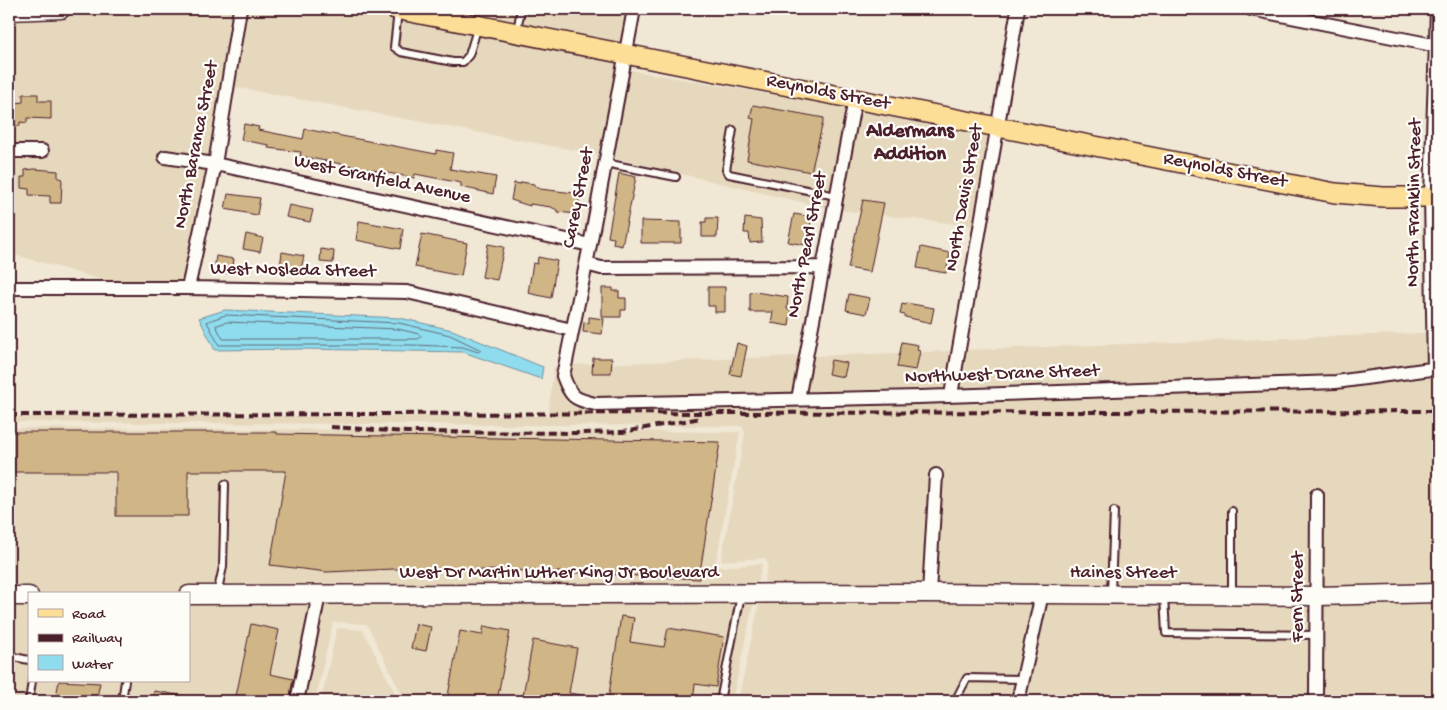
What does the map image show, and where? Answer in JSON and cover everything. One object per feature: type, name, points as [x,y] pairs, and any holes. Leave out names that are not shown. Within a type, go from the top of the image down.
[{"type":"main road","name":"Reynolds Street","points":[[397,9],[1335,193],[1376,197],[1434,197]]},
{"type":"street","points":[[9,12],[61,9]]},
{"type":"street","name":"North Baranca Street","points":[[188,288],[215,164],[240,9]]},
{"type":"street","name":"Carey Street","points":[[570,392],[563,376],[634,9]]},
{"type":"street","name":"North Davis Street","points":[[951,395],[996,126],[1018,9]]},
{"type":"street","points":[[1251,9],[1438,46]]},
{"type":"street","name":"North Franklin Street","points":[[1436,368],[1434,197],[1438,46],[1437,9]]},
{"type":"street","name":"North Pearl Street","points":[[798,399],[855,99]]},
{"type":"street","points":[[9,151],[42,151]]},
{"type":"street","name":"West Granfield Avenue","points":[[165,156],[215,164],[590,244]]},
{"type":"street","points":[[586,264],[601,268],[822,267]]},
{"type":"street","name":"West Nosleda Street","points":[[9,288],[188,288],[408,292],[572,330]]},
{"type":"street","name":"Northwest Drane Street","points":[[570,392],[577,400],[595,404],[951,395],[1336,382],[1436,368]]},
{"type":"street","points":[[929,593],[936,475]]},
{"type":"street","name":"Fern Street","points":[[1316,700],[1318,635],[1317,495]]},
{"type":"street","name":"West Dr Martin Luther King Jr Boulevard","points":[[190,595],[929,593]]},
{"type":"street","name":"Haines Street","points":[[929,593],[1317,596]]},
{"type":"street","points":[[1317,596],[1438,593]]},
{"type":"street","points":[[1018,701],[1042,594]]},
{"type":"street","points":[[297,701],[319,595]]},
{"type":"street","points":[[9,596],[28,596]]},
{"type":"lane","points":[[397,9],[394,47],[400,52],[453,62],[463,62],[468,55],[478,25]]},
{"type":"lane","points":[[517,32],[521,9]]},
{"type":"lane","points":[[733,130],[726,170],[729,174],[836,196]]},
{"type":"lane","points":[[605,163],[676,177]]},
{"type":"lane","points":[[217,595],[223,568],[225,484]]},
{"type":"lane","points":[[1111,594],[1114,511]]},
{"type":"lane","points":[[1232,511],[1232,595]]},
{"type":"lane","points":[[720,701],[742,593]]},
{"type":"lane","points":[[1164,595],[1166,633],[1318,635]]},
{"type":"lane","points":[[9,656],[28,660]]},
{"type":"lane","points":[[955,701],[967,678],[1023,679]]},
{"type":"lane","points":[[29,701],[32,682]]},
{"type":"lane","points":[[122,701],[125,682]]},
{"type":"shaded area","points":[[234,9],[210,156],[159,149],[158,163],[207,170],[183,281],[106,281],[9,253],[9,19]]},
{"type":"shaded area","points":[[247,9],[362,9],[618,59],[600,155],[234,87]]},
{"type":"shaded area","points":[[432,9],[628,9],[621,45]]},
{"type":"shaded area","points":[[629,70],[847,107],[827,208],[613,158]]},
{"type":"shaded area","points":[[859,109],[989,132],[973,226],[840,210]]},
{"type":"shaded area","points":[[1427,333],[1427,362],[1335,375],[959,387],[965,350]]},
{"type":"shaded area","points":[[952,351],[946,388],[806,391],[812,356]]},
{"type":"shaded area","points":[[800,356],[793,392],[596,397],[580,394],[569,375],[571,365]]},
{"type":"shaded area","points":[[554,366],[558,366],[557,379],[566,402],[575,407],[595,411],[919,404],[1335,389],[1438,375],[1438,586],[1324,588],[1323,488],[1310,489],[1311,589],[936,586],[943,468],[931,467],[924,573],[921,586],[763,586],[768,565],[765,558],[721,561],[745,433],[742,426],[9,422],[9,417],[548,416]]},
{"type":"shaded area","points":[[9,428],[740,432],[715,567],[762,564],[732,701],[405,701],[367,624],[333,622],[315,701],[9,701]]},
{"type":"shaded area","points":[[760,600],[1034,601],[1012,701],[738,701]]},
{"type":"shaded area","points":[[1047,601],[1311,602],[1309,701],[1025,701]]},
{"type":"shaded area","points":[[1438,601],[1438,701],[1322,701],[1324,603]]},
{"type":"shaded area","points":[[337,628],[363,630],[399,701],[321,701]]},
{"type":"water","points":[[225,310],[400,318],[452,330],[543,367],[541,379],[463,352],[301,349],[215,350],[199,318]]},
{"type":"building","points":[[23,94],[38,94],[38,101],[51,101],[51,119],[27,118],[27,123],[20,122],[20,126],[9,126],[9,104],[23,102]]},
{"type":"building","points":[[753,105],[824,118],[811,172],[747,160],[754,119],[750,118]]},
{"type":"building","points":[[244,124],[259,127],[258,130],[303,139],[305,129],[436,154],[436,150],[453,153],[450,169],[496,177],[493,194],[461,187],[461,183],[415,174],[414,178],[300,156],[301,152],[268,148],[269,145],[241,140]]},
{"type":"building","points":[[25,170],[58,171],[58,178],[61,178],[62,181],[61,203],[50,203],[50,196],[29,195],[29,189],[21,188],[21,177],[25,177]]},
{"type":"building","points":[[619,173],[636,177],[622,246],[613,244],[614,238],[608,237]]},
{"type":"building","points":[[521,182],[534,184],[534,186],[540,189],[574,193],[573,196],[580,197],[577,214],[557,212],[557,210],[551,207],[530,204],[530,206],[511,200],[514,183],[521,184]]},
{"type":"building","points":[[228,194],[260,198],[257,215],[225,209]]},
{"type":"building","points":[[863,200],[884,203],[870,272],[848,268]]},
{"type":"building","points":[[289,205],[313,210],[310,222],[286,217]]},
{"type":"building","points":[[794,214],[812,217],[806,245],[788,242]]},
{"type":"building","points":[[706,218],[718,218],[717,237],[702,237],[702,222],[706,222]]},
{"type":"building","points":[[745,218],[761,220],[762,242],[750,243],[749,233],[744,233]]},
{"type":"building","points":[[359,221],[403,229],[400,249],[356,240]]},
{"type":"building","points":[[641,221],[681,222],[681,243],[641,243]]},
{"type":"building","points":[[246,234],[263,238],[260,252],[243,249]]},
{"type":"building","points":[[422,234],[467,243],[461,276],[415,267]]},
{"type":"building","points":[[488,244],[504,247],[497,280],[482,277]]},
{"type":"building","points":[[921,247],[950,253],[946,273],[917,268]]},
{"type":"building","points":[[321,249],[334,251],[333,263],[320,262]]},
{"type":"building","points":[[282,252],[304,256],[301,269],[280,267]]},
{"type":"building","points":[[216,256],[234,259],[232,274],[214,272]]},
{"type":"building","points":[[538,257],[557,261],[551,298],[528,293],[533,263],[537,264]]},
{"type":"building","points":[[708,287],[725,287],[725,312],[715,312],[715,306],[708,306]]},
{"type":"building","points":[[602,288],[613,288],[613,291],[619,291],[619,298],[626,298],[626,310],[621,310],[621,317],[602,317]]},
{"type":"building","points":[[755,292],[788,297],[787,309],[791,309],[789,326],[771,323],[773,312],[750,312],[750,293]]},
{"type":"building","points":[[849,294],[870,298],[866,314],[846,310]]},
{"type":"building","points":[[906,303],[934,308],[931,323],[900,314],[902,304],[906,305]]},
{"type":"building","points":[[589,317],[604,319],[602,334],[583,332],[584,322],[589,323]]},
{"type":"building","points":[[902,342],[918,345],[917,350],[920,351],[916,370],[897,367]]},
{"type":"building","points":[[737,343],[747,346],[741,376],[730,374]]},
{"type":"building","points":[[593,358],[612,358],[611,373],[592,373]]},
{"type":"building","points":[[831,360],[847,363],[844,377],[828,374]]},
{"type":"building","points":[[9,432],[277,432],[277,434],[720,442],[699,579],[541,571],[394,569],[327,572],[270,565],[286,471],[188,471],[188,516],[116,516],[116,472],[9,472]]},
{"type":"building","points":[[621,616],[634,618],[630,642],[664,647],[668,628],[724,637],[716,687],[695,684],[693,701],[608,701]]},
{"type":"building","points":[[251,624],[279,630],[270,674],[293,679],[289,701],[235,701]]},
{"type":"building","points":[[416,624],[431,627],[426,651],[411,648]]},
{"type":"building","points":[[484,626],[510,631],[497,701],[447,701],[460,631],[482,635]]},
{"type":"building","points":[[533,640],[577,648],[569,693],[587,696],[587,701],[522,701]]},
{"type":"building","points":[[59,682],[100,683],[96,701],[55,701]]},
{"type":"building","points":[[154,691],[184,696],[183,701],[152,701]]},
{"type":"railway","points":[[9,415],[1438,411]]},
{"type":"railway","points":[[331,427],[407,432],[584,433],[623,432],[701,418]]},
{"type":"district","name":"Aldermans Addition","points":[[910,144]]}]
